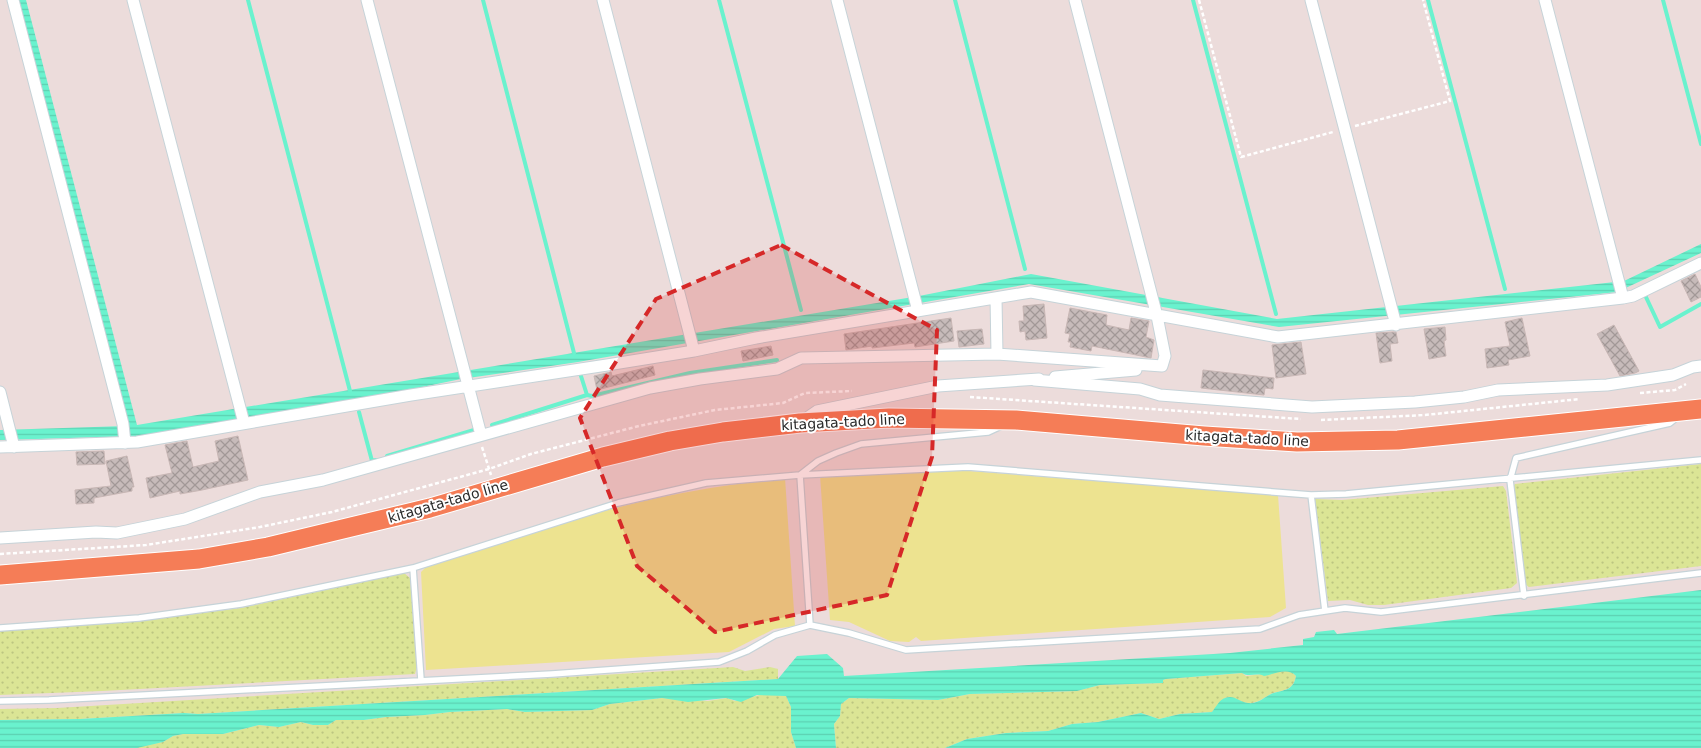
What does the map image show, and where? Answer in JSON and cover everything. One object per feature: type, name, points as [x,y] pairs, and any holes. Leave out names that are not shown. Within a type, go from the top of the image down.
[{"type":"main road","name":"kitagata-tado line","points":[[0,575],[199,559],[260,549],[430,508],[603,457],[670,441],[723,432],[800,423],[888,418],[1016,420],[1296,442],[1398,440],[1694,410]]},
{"type":"street","points":[[13,0],[123,424],[125,440]]},
{"type":"street","points":[[133,0],[243,422]]},
{"type":"street","points":[[367,0],[480,435]]},
{"type":"street","points":[[603,0],[693,348]]},
{"type":"street","points":[[837,0],[917,309]]},
{"type":"street","points":[[1074,0],[1156,312],[1166,356],[1162,366]]},
{"type":"street","points":[[1311,0],[1395,322]]},
{"type":"street","points":[[1545,0],[1622,296]]},
{"type":"street","points":[[0,447],[13,444],[125,440],[190,434],[243,422],[468,384],[756,338],[917,309],[1031,292],[1156,312],[1278,337],[1633,296],[1701,263]]},
{"type":"street","points":[[996,298],[997,354]]},
{"type":"street","points":[[0,538],[96,532],[117,534],[129,532],[185,519],[260,492],[324,480],[650,388],[777,369],[801,358],[997,354],[1162,366]]},
{"type":"street","points":[[800,423],[817,411],[938,386],[1034,380],[1162,366]]},
{"type":"street","points":[[1034,380],[1140,389],[1160,395],[1312,407],[1415,402],[1464,397],[1498,390],[1607,385],[1673,375],[1701,366]]},
{"type":"street","points":[[0,392],[13,444]]},
{"type":"street","points":[[1694,410],[1701,398]]},
{"type":"lane","points":[[1524,596],[1510,480],[1516,458],[1670,423],[1694,410]]},
{"type":"lane","points":[[800,475],[818,461],[861,444],[988,432],[1016,420]]},
{"type":"lane","points":[[0,628],[138,618],[241,604],[414,568],[618,503],[706,483],[800,475],[968,467],[1311,495],[1346,494],[1510,480],[1701,460]]},
{"type":"lane","points":[[800,475],[810,625]]},
{"type":"lane","points":[[1311,495],[1325,611]]},
{"type":"lane","points":[[414,568],[421,680]]},
{"type":"lane","points":[[0,701],[552,674],[720,662],[776,636],[810,625],[849,633],[906,650],[1260,629],[1299,615],[1345,608],[1381,612],[1701,573]]},
{"type":"path","points":[[480,435],[495,489]]},
{"type":"highlighted area","points":[[781,245],[937,330],[932,457],[887,595],[715,632],[637,566],[580,418],[656,299]]},
{"type":"shaded area","points":[[17,0],[26,0],[137,425],[919,296],[1031,274],[1277,319],[1624,281],[1701,244],[1701,253],[1617,292],[1279,327],[1029,284],[578,362],[461,379],[364,399],[141,436],[0,440],[0,430],[126,426]]},
{"type":"shaded area","points":[[1701,464],[1701,566],[1529,587],[1525,584],[1513,486],[1515,484]]},
{"type":"shaded area","points":[[903,471],[969,471],[1278,495],[1286,608],[1270,617],[921,641],[916,637],[909,642],[890,641],[849,622],[830,620],[820,475]]},
{"type":"shaded area","points":[[785,478],[795,626],[774,629],[729,652],[426,670],[421,572],[427,566],[599,512],[705,489]]},
{"type":"shaded area","points":[[1503,486],[1506,491],[1517,583],[1511,588],[1384,605],[1368,605],[1350,600],[1328,601],[1315,499],[1342,500]]},
{"type":"shaded area","points":[[404,573],[410,578],[417,666],[415,674],[0,695],[0,631],[139,621],[241,608]]},
{"type":"shaded area","points":[[1701,590],[1701,748],[945,748],[967,739],[1006,733],[1048,731],[1072,724],[1098,722],[1141,713],[1159,719],[1180,714],[1212,712],[1221,700],[1228,697],[1254,703],[1273,693],[1286,690],[1292,685],[1296,676],[1293,673],[1285,672],[1264,676],[1242,673],[1166,679],[1163,680],[1163,683],[1100,685],[1077,691],[970,694],[938,700],[849,698],[841,704],[840,716],[834,724],[836,748],[796,748],[791,732],[791,707],[786,696],[757,695],[741,702],[726,698],[688,702],[662,698],[610,704],[592,710],[525,712],[507,709],[364,720],[336,720],[328,725],[313,725],[301,722],[279,727],[259,725],[223,734],[183,734],[173,736],[163,742],[137,748],[0,748],[0,720],[198,714],[778,679],[797,656],[827,654],[843,668],[844,676],[1230,653],[1303,645],[1303,639],[1314,637],[1316,632],[1334,630],[1337,634]]},
{"type":"shaded area","points":[[733,667],[745,671],[770,667],[778,669],[778,679],[198,714],[0,720],[0,709],[57,708]]},
{"type":"shaded area","points":[[1286,671],[1292,672],[1296,676],[1292,685],[1286,690],[1273,693],[1253,703],[1225,698],[1212,712],[1180,714],[1159,719],[1141,713],[1098,722],[1072,724],[1048,731],[1006,733],[967,739],[945,748],[836,748],[834,724],[840,716],[841,704],[849,698],[938,700],[970,694],[1077,691],[1100,685],[1162,683],[1166,679],[1242,673],[1246,676]]},
{"type":"shaded area","points":[[764,694],[786,696],[791,707],[791,732],[796,748],[129,748],[163,742],[173,736],[183,734],[223,734],[259,725],[279,727],[301,722],[313,725],[328,725],[336,720],[364,720],[507,709],[525,712],[592,710],[610,704],[662,698],[708,701],[727,698],[735,701]]},
{"type":"building","points":[[1695,274],[1701,287],[1701,297],[1691,302],[1681,281]]},
{"type":"building","points":[[1044,304],[1047,338],[1026,340],[1025,331],[1020,332],[1019,321],[1024,321],[1023,306]]},
{"type":"building","points":[[1070,308],[1107,315],[1106,325],[1129,330],[1131,318],[1149,321],[1146,337],[1154,340],[1151,358],[1092,346],[1091,351],[1070,347],[1071,342],[1068,342],[1070,334],[1065,333]]},
{"type":"building","points":[[951,318],[954,341],[915,347],[914,343],[846,350],[844,334]]},
{"type":"building","points":[[1522,318],[1530,356],[1508,360],[1509,365],[1487,368],[1485,349],[1510,346],[1505,322]]},
{"type":"building","points":[[1614,325],[1639,371],[1635,373],[1620,376],[1597,334]]},
{"type":"building","points":[[1445,327],[1446,356],[1429,359],[1424,329]]},
{"type":"building","points":[[982,329],[984,344],[959,347],[957,331]]},
{"type":"building","points":[[1396,332],[1398,343],[1390,344],[1392,361],[1380,363],[1376,333]]},
{"type":"building","points":[[1301,342],[1306,374],[1276,378],[1272,345]]},
{"type":"building","points":[[771,346],[773,355],[743,361],[741,351]]},
{"type":"building","points":[[653,366],[655,375],[597,390],[594,376],[611,372],[612,376]]},
{"type":"building","points":[[1203,370],[1274,378],[1273,389],[1265,388],[1264,395],[1201,388]]},
{"type":"building","points":[[238,436],[248,480],[202,490],[180,494],[180,491],[150,498],[146,478],[172,473],[165,445],[187,441],[193,467],[219,461],[215,441]]},
{"type":"building","points":[[104,451],[105,464],[77,465],[76,452]]},
{"type":"building","points":[[127,456],[134,487],[132,487],[132,491],[94,498],[94,503],[76,504],[75,490],[111,486],[106,461]]},
{"type":"waterway","points":[[248,0],[350,391]]},
{"type":"waterway","points":[[483,0],[574,353]]},
{"type":"waterway","points":[[719,0],[801,310]]},
{"type":"waterway","points":[[955,0],[1025,269]]},
{"type":"waterway","points":[[1193,0],[1276,314]]},
{"type":"waterway","points":[[1428,0],[1505,289]]},
{"type":"waterway","points":[[1663,0],[1701,144]]},
{"type":"waterway","points":[[1645,295],[1660,327],[1701,304]]},
{"type":"waterway","points":[[581,376],[587,395],[592,396],[690,373],[777,360]]},
{"type":"waterway","points":[[492,425],[587,395]]},
{"type":"waterway","points":[[359,412],[372,461],[376,460]]},
{"type":"waterway","points":[[387,456],[474,430]]}]
